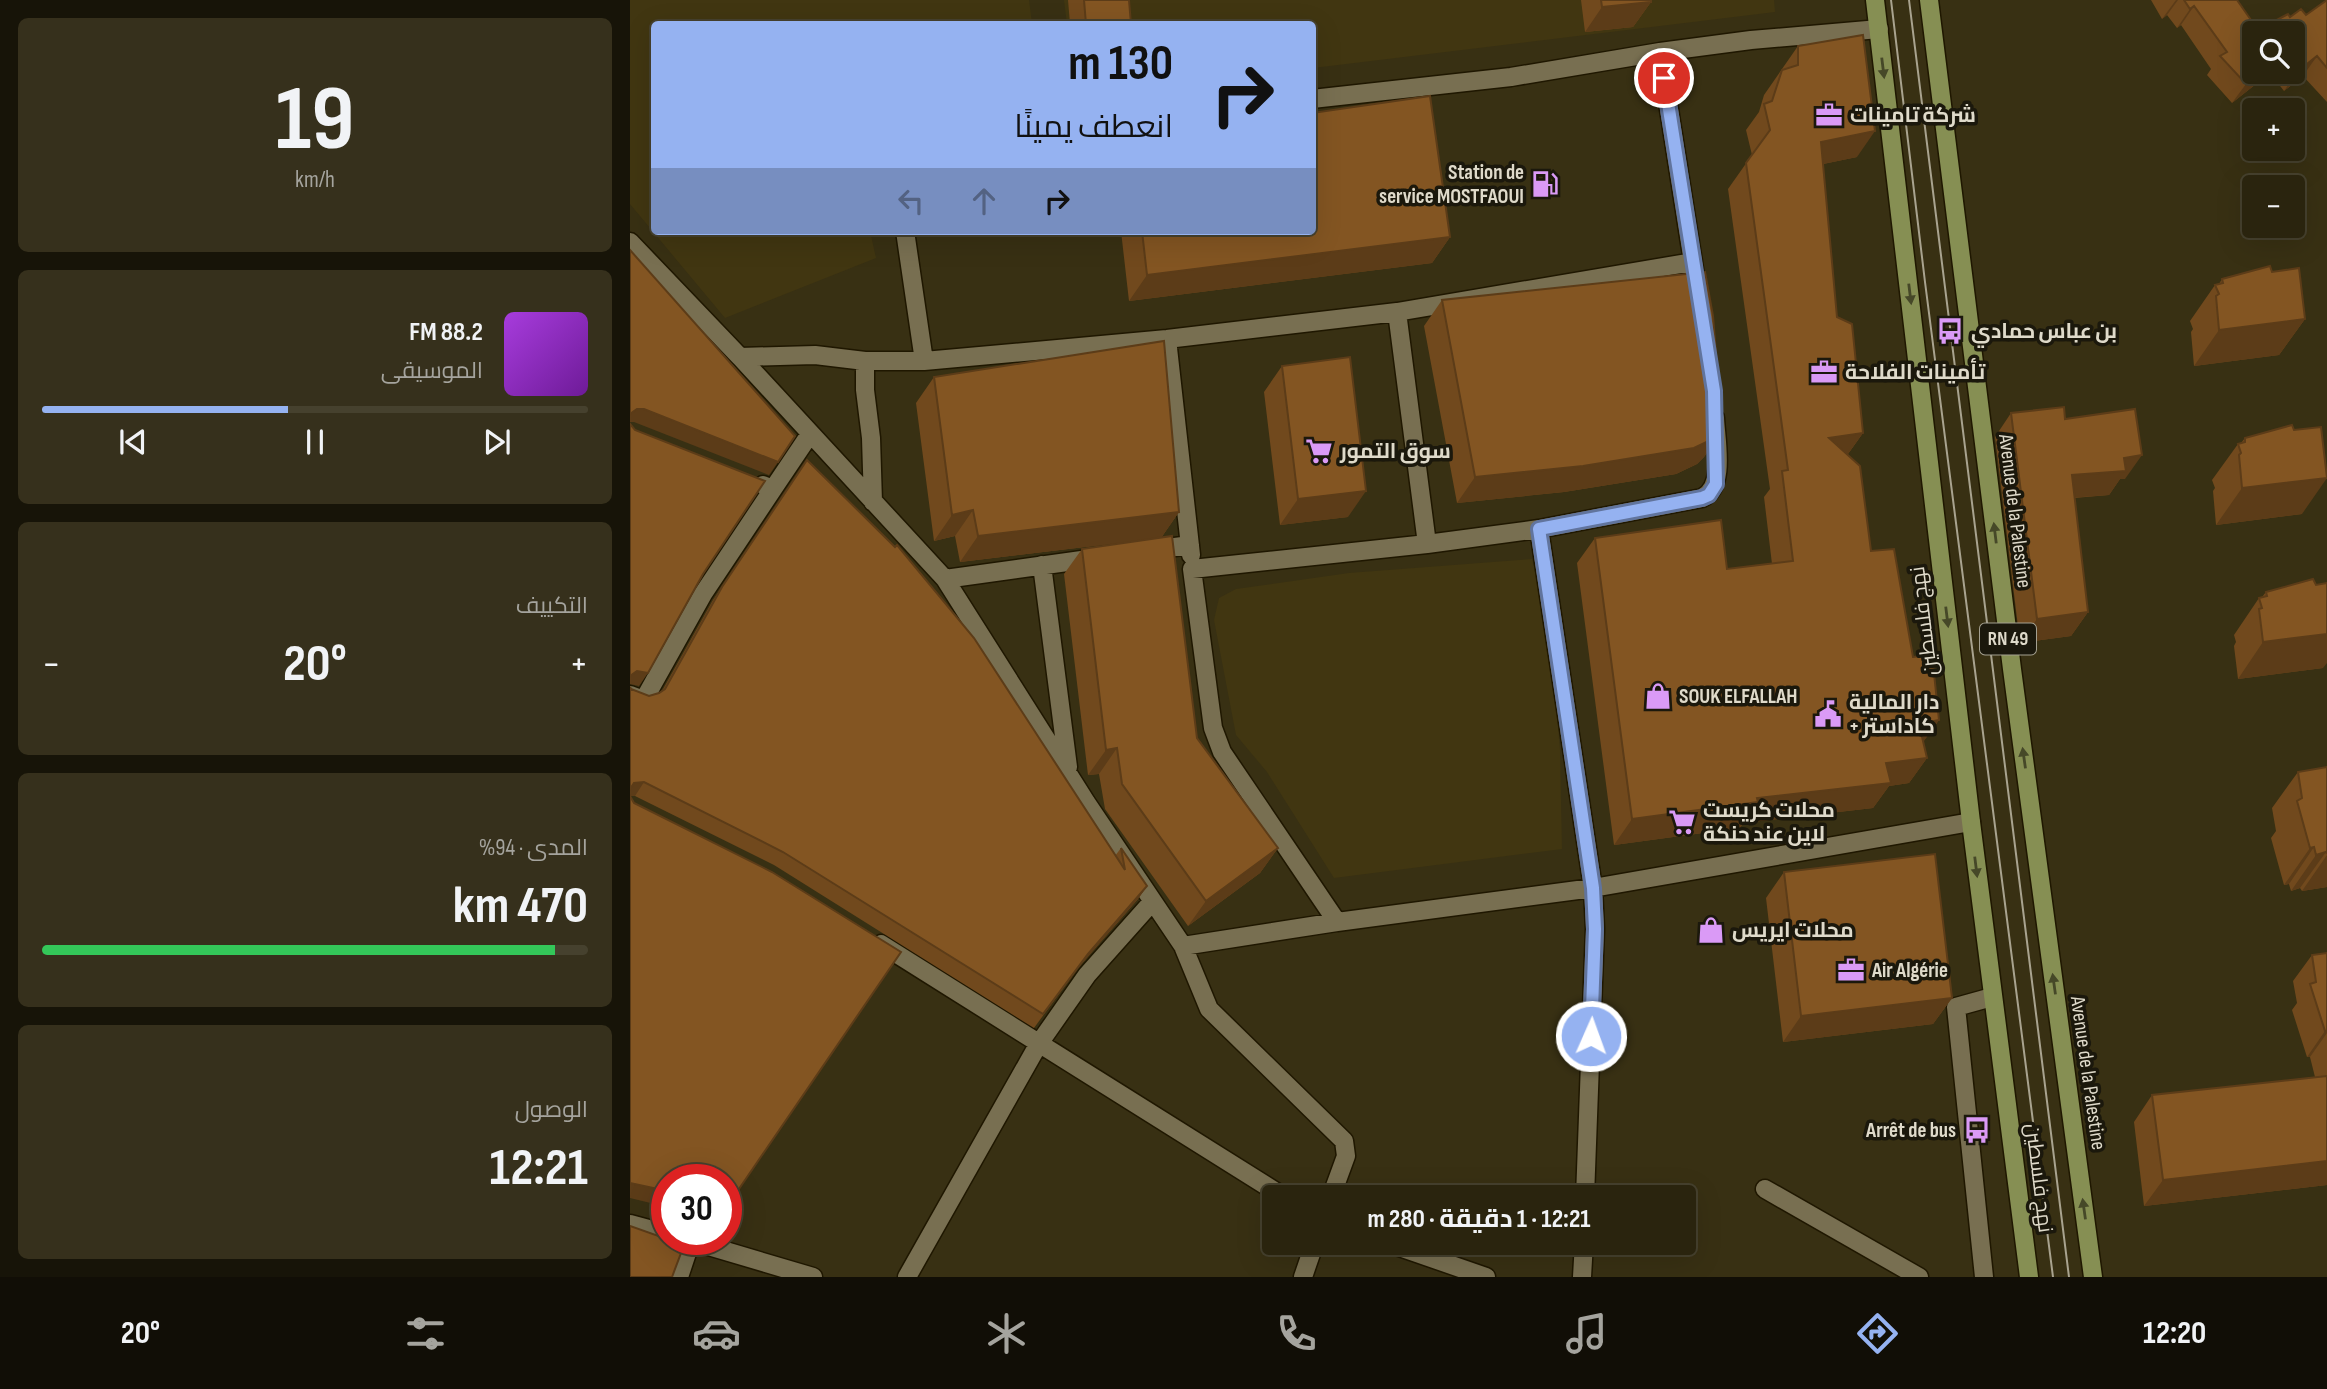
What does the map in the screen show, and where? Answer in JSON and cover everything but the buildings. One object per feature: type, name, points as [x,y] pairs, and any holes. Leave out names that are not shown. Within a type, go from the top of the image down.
[{"type":"main road","name":"نهج فلسطين","points":[[1875,0],[1970,822],[2029,1277]]},
{"type":"main road","name":"Avenue de la Palestine","points":[[1929,0],[2013,683],[2093,1277]]},
{"type":"street","points":[[1316,99],[1511,77],[1751,40],[1879,29]]},
{"type":"street","points":[[1660,52],[1701,314]]},
{"type":"street","points":[[906,235],[923,361]]},
{"type":"street","points":[[630,242],[945,579],[1183,946],[1209,1009],[1344,1141],[1346,1156],[1335,1185]]},
{"type":"street","points":[[740,357],[815,355],[864,361],[923,361],[1167,339],[1396,312],[1693,262]]},
{"type":"street","points":[[1396,312],[1427,544]]},
{"type":"street","points":[[1167,339],[1192,569],[1213,728],[1222,752],[1337,922]]},
{"type":"street","points":[[864,361],[873,502]]},
{"type":"street","points":[[1192,569],[1539,529],[1702,498],[1709,495],[1716,484],[1714,403]]},
{"type":"street","points":[[630,695],[638,698],[646,696],[703,594],[810,434]]},
{"type":"street","points":[[746,478],[773,489]]},
{"type":"street","points":[[1539,529],[1593,888],[1595,929],[1586,1185]]},
{"type":"street","points":[[1136,552],[1190,545]]},
{"type":"street","points":[[945,579],[1109,556]]},
{"type":"street","points":[[1042,565],[1069,772]]},
{"type":"street","points":[[1183,946],[1337,922],[1593,888],[1970,822]]},
{"type":"street","points":[[907,1277],[1038,1045],[1087,975],[1152,902]]},
{"type":"street","points":[[863,933],[1265,1185]]},
{"type":"street","points":[[1984,1277],[1956,1007],[1992,998]]},
{"type":"street","points":[[1765,1189],[1919,1277]]},
{"type":"street","points":[[630,1223],[651,1229]]},
{"type":"street","points":[[679,1277],[684,1255]]},
{"type":"street","points":[[739,1255],[813,1277]]},
{"type":"street","points":[[1303,1277],[1311,1255]]},
{"type":"street","points":[[1423,1255],[1486,1277]]},
{"type":"street","points":[[1582,1277],[1583,1255]]},
{"type":"shaded area","points":[[630,0],[1029,0],[1032,21],[651,21],[651,229],[630,204]]},
{"type":"shaded area","points":[[1064,0],[1774,0],[1775,12],[1316,68],[1316,21],[1067,21]]},
{"type":"shaded area","points":[[656,235],[871,235],[876,258],[725,318]]},
{"type":"shaded area","points":[[1532,559],[1550,636],[1560,750],[1562,849],[1334,878],[1267,772],[1236,735],[1214,620],[1219,598],[1236,589],[1349,573]]},
{"type":"tram line","points":[[1891,0],[2053,1277]]},
{"type":"tram line","points":[[1909,0],[2069,1277]]},
{"type":"place","name":"شركة تامينات","points":[[1829,115]]},
{"type":"place","name":"Station de service MOSTFAOUI","points":[[1545,184]]},
{"type":"place","name":"بن عباس حمادي","points":[[1950,331]]},
{"type":"place","name":"تأمينات الفلاحة","points":[[1824,372]]},
{"type":"place","name":"سوق التمور","points":[[1319,451]]},
{"type":"place","name":"SOUK ELFALLAH","points":[[1658,696]]},
{"type":"place","name":"دار المالية + كاداستر","points":[[1828,714]]},
{"type":"place","name":"محلات كريست لاين عند حنكة","points":[[1682,822]]},
{"type":"place","name":"محلات ايريس","points":[[1711,930]]},
{"type":"place","name":"Air Algérie","points":[[1851,970]]},
{"type":"place","name":"Arrêt de bus","points":[[1977,1130]]},
{"type":"route","points":[[1591,1036],[1595,929],[1593,888],[1539,529],[1702,498],[1709,495],[1716,484],[1714,391],[1664,78]]}]
